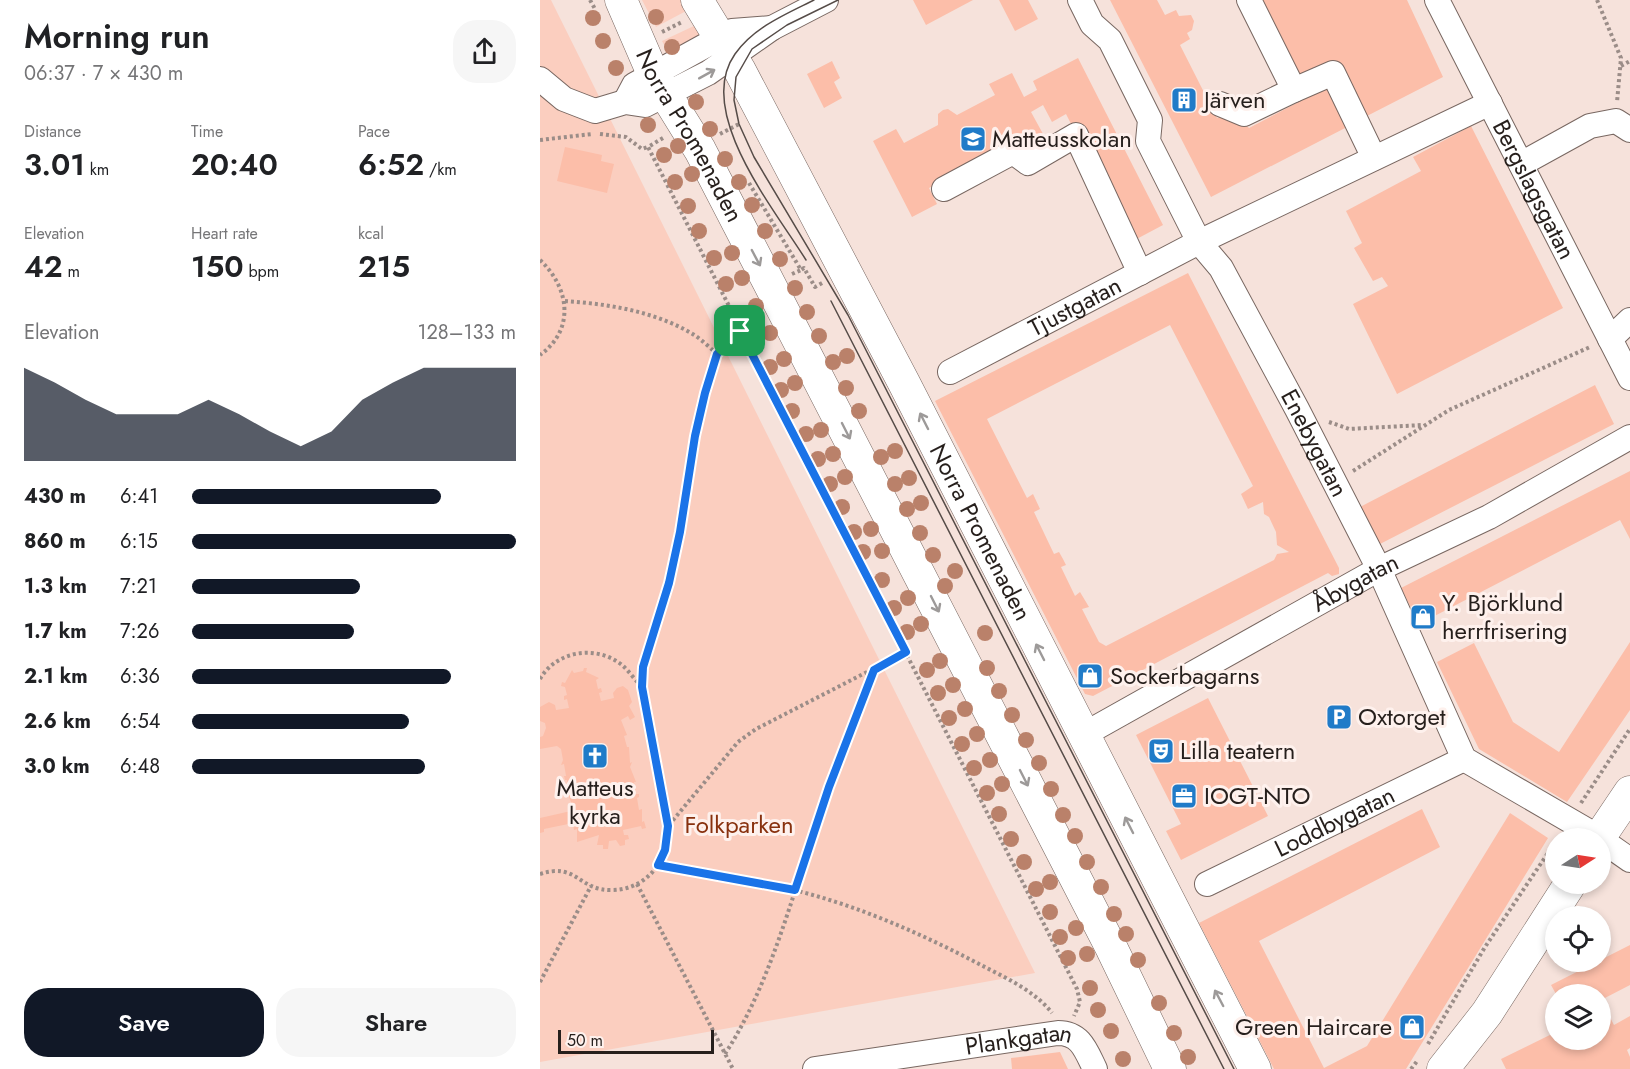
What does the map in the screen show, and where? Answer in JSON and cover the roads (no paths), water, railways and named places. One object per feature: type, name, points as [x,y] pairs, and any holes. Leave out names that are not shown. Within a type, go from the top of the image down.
[{"type":"main road","name":"Norra Promenaden","points":[[621,0],[656,88],[699,150],[770,285],[1155,1035],[1170,1069]]},
{"type":"main road","name":"Norra Promenaden","points":[[628,0],[652,37],[656,88]]},
{"type":"main road","name":"Norra Promenaden","points":[[700,6],[899,373],[1255,1069]]},
{"type":"main road","points":[[1607,828],[1630,792]]},
{"type":"main road","points":[[1443,1069],[1487,1013],[1564,894]]},
{"type":"main road","points":[[1467,1069],[1487,1013]]},
{"type":"main road","name":"Norra Promenaden","points":[[1155,1035],[1177,1069]]},
{"type":"street","points":[[540,79],[564,99],[595,111],[656,88],[725,49],[826,0]]},
{"type":"street","name":"Enebygatan","points":[[1080,0],[1092,24],[1110,40],[1150,120],[1148,141],[1199,242],[1221,268],[1379,569],[1464,759]]},
{"type":"street","points":[[1249,0],[1294,90]]},
{"type":"street","name":"Bergslagsgatan","points":[[1437,0],[1630,378]]},
{"type":"street","points":[[1220,104],[1244,114],[1333,73],[1374,158]]},
{"type":"street","name":"Tjustgatan","points":[[950,372],[1199,242],[1490,103]]},
{"type":"street","points":[[1521,164],[1590,126],[1623,125]]},
{"type":"street","points":[[944,189],[1012,152],[1028,163],[1076,135],[1140,273]]},
{"type":"street","points":[[1610,339],[1630,320]]},
{"type":"street","name":"Åbygatan","points":[[1083,735],[1379,569],[1489,517],[1630,437]]},
{"type":"street","points":[[1464,759],[1558,828]]},
{"type":"street","name":"Loddbygatan","points":[[1207,884],[1464,759]]},
{"type":"street","points":[[1611,846],[1630,860]]},
{"type":"street","name":"Plankgatan","points":[[815,1069],[1038,1035],[1067,1033],[1082,1043],[1095,1069]]},
{"type":"tram line","points":[[806,260],[759,188],[744,160],[731,131],[724,104],[725,77],[735,54],[751,36],[771,22],[814,0]]},
{"type":"tram line","points":[[838,0],[787,25],[752,49],[736,77],[734,100],[739,124],[754,157],[848,315],[1234,1069]]},
{"type":"tram line","points":[[831,301],[1224,1069]]},
{"type":"place","name":"Järven","points":[[1184,100]]},
{"type":"place","name":"Matteusskolan","points":[[973,139]]},
{"type":"place","name":"Y. Björklund herrfrisering","points":[[1423,617]]},
{"type":"place","name":"Sockerbagarns","points":[[1090,676]]},
{"type":"place","name":"Oxtorget","points":[[1339,717]]},
{"type":"place","name":"Lilla teatern","points":[[1161,751]]},
{"type":"place","name":"Matteus kyrka","points":[[595,756]]},
{"type":"place","name":"IOGT-NTO","points":[[1184,796]]},
{"type":"place","name":"Green Haircare","points":[[1412,1027]]},
{"type":"park label","name":"Folkparken","points":[[739,825]]}]
